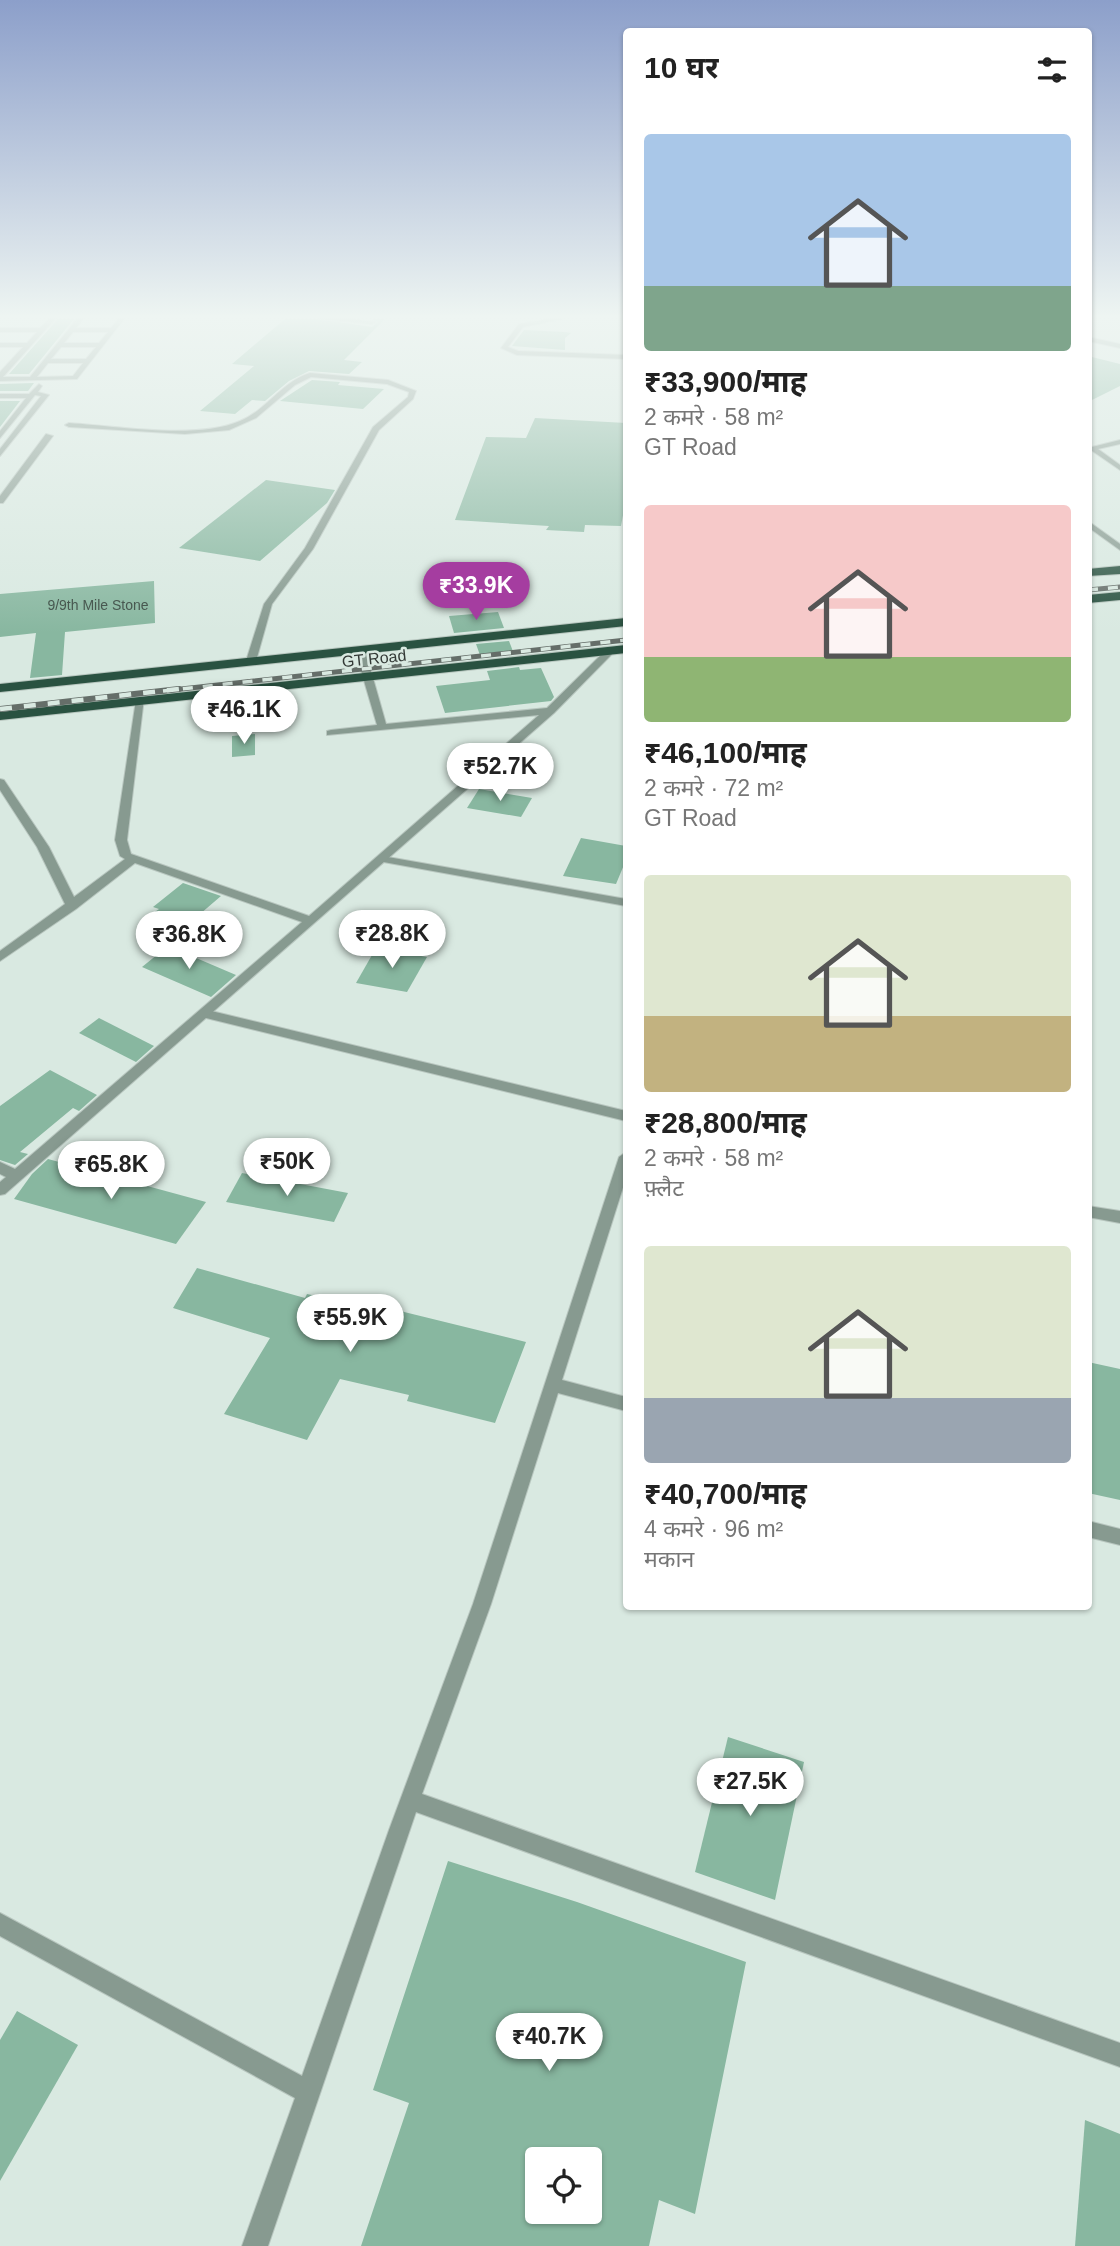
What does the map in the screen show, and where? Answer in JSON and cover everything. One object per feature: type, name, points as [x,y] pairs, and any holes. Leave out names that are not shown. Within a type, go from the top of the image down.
[{"type":"highway","points":[[1092,573],[1120,570]]},
{"type":"highway","points":[[1092,599],[1120,596]]},
{"type":"highway","name":"GT Road","points":[[0,688],[623,622]]},
{"type":"highway","name":"GT Road","points":[[0,716],[623,649]]},
{"type":"street","points":[[0,454],[24,424]]},
{"type":"street","points":[[69,425],[197,431],[231,428],[239,424]]},
{"type":"street","points":[[251,661],[268,604],[309,549],[376,429],[382,424]]},
{"type":"street","points":[[0,501],[48,436]]},
{"type":"street","points":[[1120,442],[1092,448],[1120,468]]},
{"type":"street","points":[[1092,526],[1120,548]]},
{"type":"street","points":[[359,650],[369,676],[382,727]]},
{"type":"street","points":[[0,1190],[550,711],[610,651]]},
{"type":"street","points":[[141,700],[121,839],[126,856],[308,920]]},
{"type":"street","points":[[331,733],[550,711]]},
{"type":"street","points":[[0,783],[43,848],[72,906]]},
{"type":"street","points":[[3,951],[72,906],[132,859]]},
{"type":"street","points":[[382,859],[623,902]]},
{"type":"street","points":[[203,1013],[623,1115]]},
{"type":"street","points":[[0,1167],[16,1176]]},
{"type":"street","points":[[255,2246],[410,1800],[482,1604],[555,1385],[623,1167]]},
{"type":"street","points":[[1092,1212],[1120,1217]]},
{"type":"street","points":[[555,1385],[623,1403]]},
{"type":"street","points":[[1092,1529],[1120,1537]]},
{"type":"street","points":[[410,1800],[1120,2055]]},
{"type":"street","points":[[0,1924],[308,2092]]},
{"type":"building","points":[[532,424],[623,424],[621,526],[585,525],[584,532],[546,530],[549,526],[455,520],[486,437],[526,438]]},
{"type":"building","points":[[266,480],[335,490],[327,503],[260,561],[179,548]]},
{"type":"building","points":[[154,581],[155,623],[65,632],[62,675],[30,678],[36,633],[0,637],[0,594]]},
{"type":"building","points":[[498,612],[504,628],[454,633],[449,616]]},
{"type":"building","points":[[509,641],[514,654],[481,658],[476,644]]},
{"type":"building","points":[[519,667],[520,670],[541,668],[554,697],[551,701],[445,713],[436,686],[490,680],[487,671]]},
{"type":"building","points":[[255,734],[255,755],[232,757],[232,736]]},
{"type":"building","points":[[479,789],[532,798],[521,817],[467,808]]},
{"type":"building","points":[[581,838],[623,845],[623,867],[616,884],[563,876]]},
{"type":"building","points":[[183,883],[221,896],[172,938],[139,923],[159,909],[153,907]]},
{"type":"building","points":[[168,946],[236,975],[211,997],[142,967]]},
{"type":"building","points":[[376,948],[427,957],[407,992],[356,983]]},
{"type":"building","points":[[99,1018],[154,1046],[136,1062],[79,1033]]},
{"type":"building","points":[[50,1070],[97,1095],[79,1111],[73,1108],[20,1152],[28,1154],[15,1165],[0,1160],[0,1106]]},
{"type":"building","points":[[48,1159],[206,1202],[176,1244],[14,1199],[32,1174]]},
{"type":"building","points":[[242,1173],[348,1193],[334,1222],[226,1202]]},
{"type":"building","points":[[197,1268],[305,1298],[307,1294],[391,1312],[392,1309],[526,1342],[495,1423],[407,1401],[409,1395],[340,1379],[307,1440],[224,1414],[270,1338],[173,1308]]},
{"type":"building","points":[[1092,1363],[1120,1369],[1120,1500],[1092,1494]]},
{"type":"building","points":[[728,1737],[804,1762],[775,1900],[695,1872]]},
{"type":"building","points":[[448,1861],[577,1902],[746,1962],[695,2214],[659,2200],[649,2246],[361,2246],[409,2103],[373,2090]]},
{"type":"building","points":[[17,2011],[78,2045],[0,2181],[0,2040]]},
{"type":"building","points":[[1085,2120],[1120,2134],[1120,2246],[1075,2246]]},
{"type":"railway","points":[[1092,590],[1120,587]]},
{"type":"railway","points":[[163,691],[623,640]]},
{"type":"railway","points":[[0,709],[179,689]]}]
